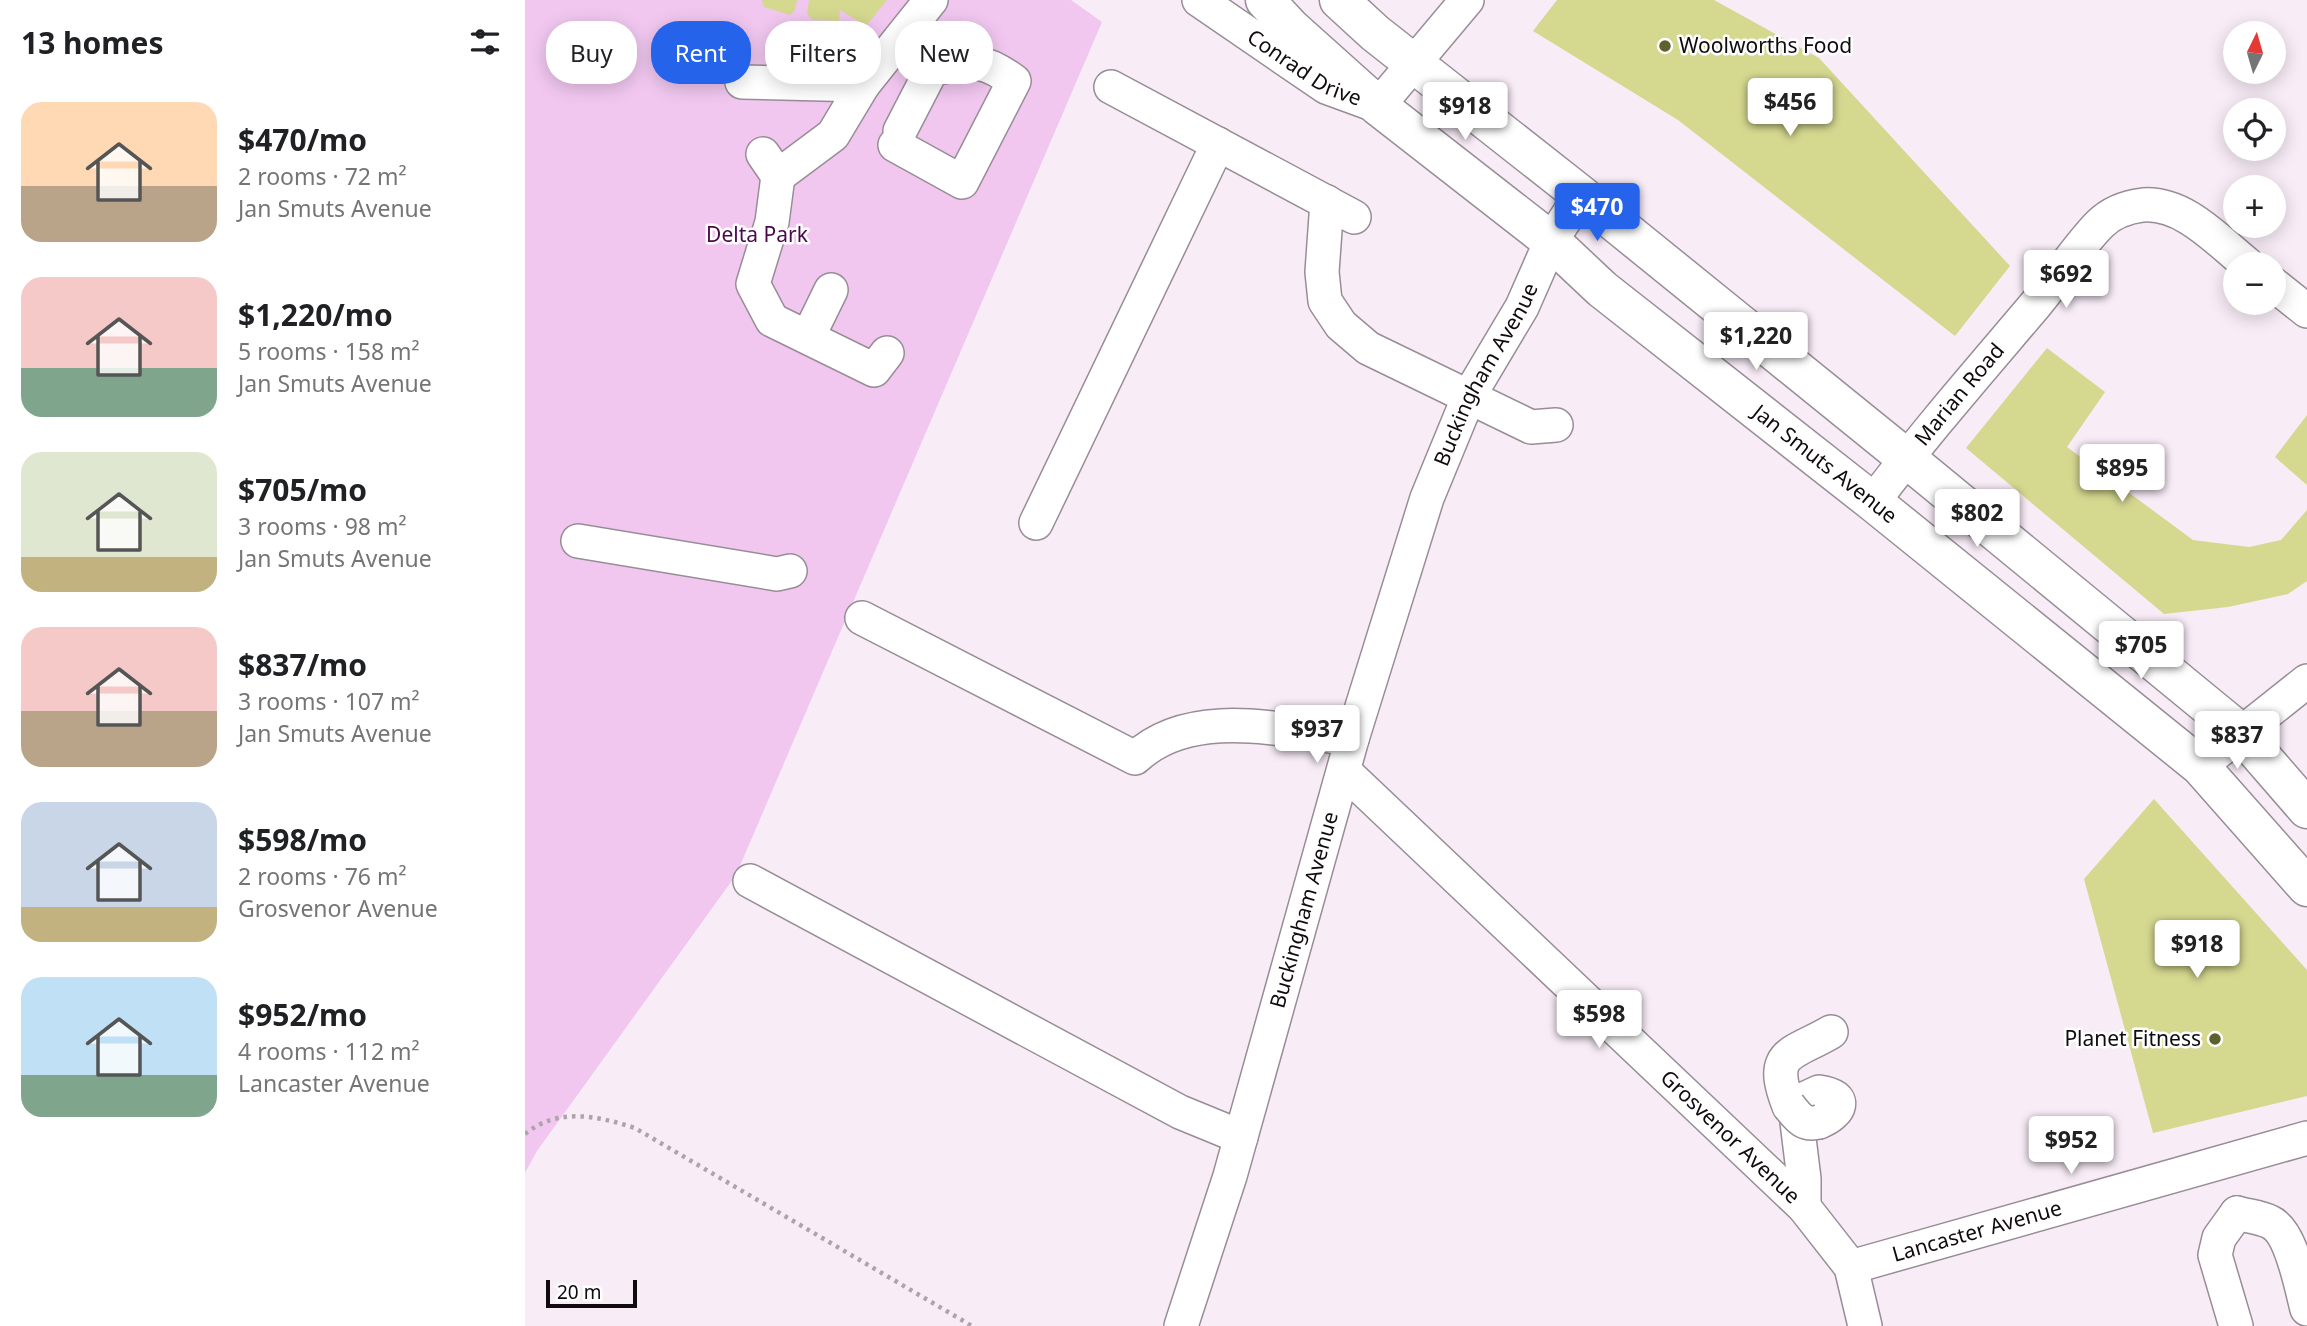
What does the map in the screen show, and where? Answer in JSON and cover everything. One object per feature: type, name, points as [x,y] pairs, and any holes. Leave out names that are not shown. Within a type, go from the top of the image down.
[{"type":"main road","name":"Jan Smuts Avenue","points":[[1265,0],[1291,28],[1378,106],[1551,241],[1602,289],[1873,502],[2200,766],[2307,887]]},
{"type":"main road","points":[[1339,0],[1375,33],[1581,195],[2241,733],[2307,809]]},
{"type":"street","points":[[887,353],[874,370],[772,320],[753,284],[772,222],[770,165],[833,135],[863,85],[932,0]]},
{"type":"street","name":"Conrad Drive","points":[[1199,0],[1326,87],[1378,106]]},
{"type":"street","points":[[1378,106],[1467,0]]},
{"type":"street","points":[[751,82],[863,85]]},
{"type":"street","points":[[1111,87],[1340,210],[1322,272],[1325,301],[1341,325],[1368,348],[1531,427],[1556,425]]},
{"type":"street","points":[[1036,523],[1218,144]]},
{"type":"street","name":"Buckingham Avenue","points":[[1179,1323],[1241,1137],[1352,739],[1427,498],[1469,396],[1522,307],[1551,241],[1581,195]]},
{"type":"street","name":"Marian Road","points":[[1873,502],[1906,458],[2100,224],[2113,214],[2145,205],[2178,212],[2232,252]]},
{"type":"street","points":[[808,337],[831,290]]},
{"type":"street","points":[[2286,294],[2307,311]]},
{"type":"street","points":[[578,541],[778,573],[790,571]]},
{"type":"street","points":[[862,618],[1135,758],[1165,737],[1202,728],[1262,726],[1352,739]]},
{"type":"street","points":[[2200,766],[2307,681]]},
{"type":"street","name":"Grosvenor Avenue","points":[[1344,771],[1804,1207],[1851,1267],[1865,1326]]},
{"type":"street","points":[[750,881],[1180,1112],[1241,1137]]},
{"type":"street","points":[[1804,1207],[1803,1169],[1797,1122],[1800,1105],[1804,1099],[1819,1092],[1835,1097],[1838,1104],[1834,1115],[1819,1122],[1812,1124],[1801,1121],[1789,1106],[1784,1096],[1780,1069],[1790,1052],[1831,1032]]},
{"type":"street","name":"Lancaster Avenue","points":[[1851,1267],[1896,1252],[2307,1138]]},
{"type":"street","points":[[2221,1163],[2237,1213]]},
{"type":"street","points":[[2237,1213],[2270,1222],[2280,1229],[2288,1246],[2307,1309]]},
{"type":"street","points":[[2236,1326],[2215,1255],[2219,1238],[2237,1213]]},
{"type":"path","points":[[525,1134],[536,1125],[569,1115],[601,1117],[635,1128],[972,1326]]},
{"type":"green space","name":"Delta Park","points":[[525,0],[1071,0],[1102,22],[736,875],[537,1151],[525,1173]]},
{"type":"building","points":[[762,0],[797,0],[795,10],[790,15],[764,7]]},
{"type":"building","points":[[809,0],[887,0],[870,21],[858,21],[840,10],[839,21],[812,20],[807,13]]},
{"type":"building","points":[[1557,0],[1714,0],[1819,58],[2010,266],[1955,336],[1678,120],[1533,31]]},
{"type":"building","points":[[2047,348],[2105,392],[2067,447],[2193,540],[2249,547],[2281,540],[2307,510],[2307,581],[2288,594],[2228,607],[2164,614],[1966,448]]},
{"type":"building","points":[[2307,415],[2307,485],[2275,457]]},
{"type":"building","points":[[2154,799],[2307,970],[2307,1096],[2153,1133],[2084,879]]},
{"type":"place","name":"Woolworths Food","points":[[1665,46]]},
{"type":"place","name":"Planet Fitness","points":[[2215,1039]]}]
